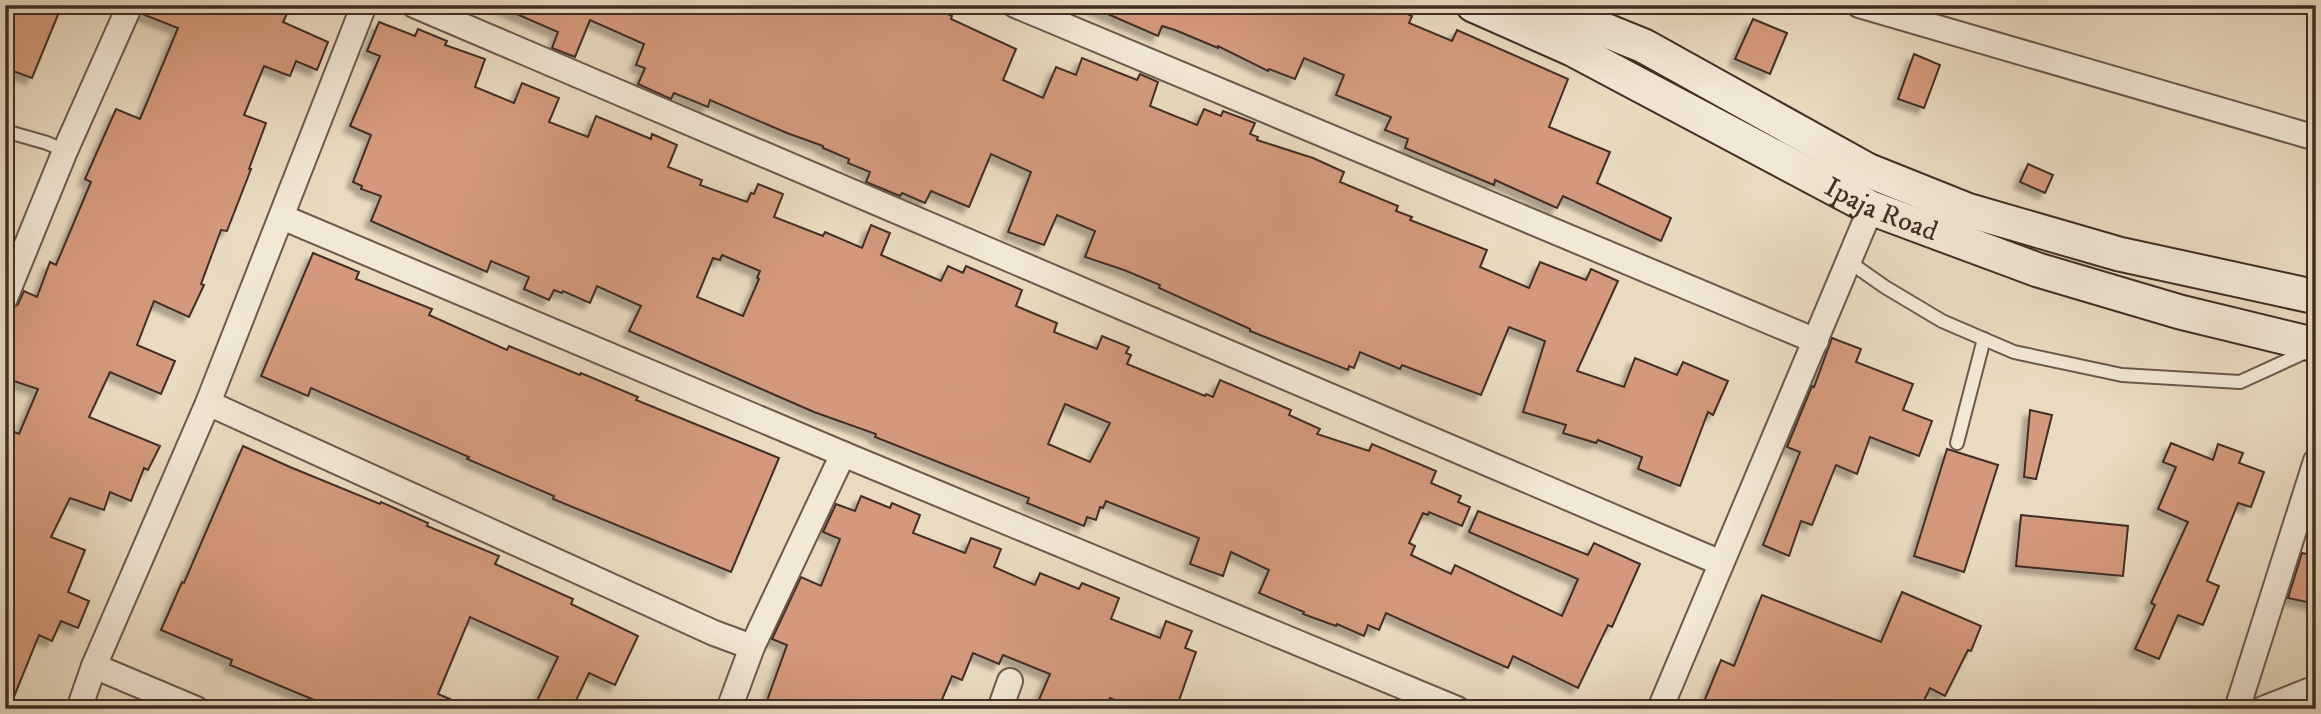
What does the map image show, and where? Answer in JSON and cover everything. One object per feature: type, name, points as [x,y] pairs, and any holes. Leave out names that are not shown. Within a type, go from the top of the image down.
[{"type":"main road","name":"Ipaja Road","points":[[1473,5],[1572,49],[1871,208],[2038,270],[2180,312],[2316,346]]},
{"type":"main road","name":"Ipaja Road","points":[[1543,5],[1644,46],[1867,170],[1967,210],[2119,254],[2316,296]]},
{"type":"street","points":[[5,298],[65,151],[130,5]]},
{"type":"street","points":[[79,709],[94,666],[208,403],[364,5]]},
{"type":"street","points":[[414,5],[1721,563]]},
{"type":"street","points":[[1015,5],[1816,341]]},
{"type":"street","points":[[1859,5],[2316,138]]},
{"type":"street","points":[[1660,709],[1871,208]]},
{"type":"street","points":[[282,217],[1457,709]]},
{"type":"street","points":[[208,403],[752,648]]},
{"type":"street","points":[[729,709],[752,648],[843,454]]},
{"type":"street","points":[[2237,709],[2316,461]]},
{"type":"street","points":[[94,666],[196,709]]},
{"type":"street","points":[[1000,709],[1010,681]]},
{"type":"street","points":[[2263,709],[2316,688]]},
{"type":"lane","points":[[5,131],[65,151]]},
{"type":"lane","points":[[1848,261],[1942,321],[2014,352],[2122,374],[2240,382],[2316,346]]},
{"type":"lane","points":[[1957,443],[1984,339]]},
{"type":"building","points":[[5,5],[62,5],[32,78],[5,68]]},
{"type":"building","points":[[145,5],[291,5],[283,22],[328,42],[317,70],[296,61],[290,76],[264,66],[244,115],[266,123],[227,231],[221,230],[201,284],[204,285],[189,317],[154,301],[137,345],[175,361],[161,394],[110,372],[89,417],[160,446],[148,470],[144,468],[131,501],[110,492],[104,510],[70,498],[51,537],[85,550],[68,592],[89,601],[78,628],[61,621],[52,641],[39,635],[9,709],[5,709],[5,428],[19,434],[38,389],[5,378],[5,319],[8,312],[18,304],[24,291],[37,297],[50,262],[56,265],[91,182],[85,179],[116,109],[140,119],[178,28],[142,14]]},
{"type":"building","points":[[496,5],[718,5],[736,13],[739,5],[929,5],[952,16],[951,19],[1016,49],[1003,80],[1043,98],[1056,67],[1076,75],[1082,58],[1137,80],[1140,74],[1158,82],[1150,106],[1197,125],[1204,109],[1221,116],[1223,111],[1255,123],[1250,134],[1258,137],[1257,140],[1313,158],[1344,172],[1340,182],[1398,206],[1396,211],[1412,217],[1410,220],[1487,250],[1480,267],[1529,288],[1540,262],[1586,280],[1591,269],[1618,281],[1577,371],[1624,387],[1635,358],[1677,375],[1683,362],[1728,381],[1713,415],[1708,412],[1680,486],[1638,469],[1642,457],[1598,440],[1596,443],[1563,433],[1566,425],[1523,412],[1545,341],[1509,327],[1481,395],[1402,365],[1400,369],[1360,352],[1354,368],[1349,366],[1348,370],[1250,331],[1159,288],[1160,285],[1085,257],[1095,231],[1057,215],[1044,245],[1008,232],[1031,172],[991,154],[969,207],[931,191],[925,203],[902,193],[900,196],[866,182],[870,172],[848,163],[849,159],[823,146],[710,100],[708,107],[674,93],[671,99],[638,84],[645,68],[636,65],[644,44],[590,20],[575,57],[552,48],[558,32]]},
{"type":"building","points":[[1087,5],[1268,5],[1283,11],[1285,5],[1387,5],[1412,16],[1409,23],[1452,41],[1457,30],[1568,79],[1549,127],[1610,152],[1597,183],[1671,218],[1661,241],[1563,196],[1557,208],[1495,180],[1494,185],[1405,148],[1408,139],[1385,130],[1391,117],[1336,95],[1344,75],[1304,58],[1295,79],[1269,69],[1268,71],[1218,46],[1175,30],[1162,26],[1158,36]]},
{"type":"building","points":[[1753,19],[1787,33],[1770,74],[1735,59]]},
{"type":"building","points":[[379,22],[415,36],[418,29],[447,41],[445,45],[485,59],[475,87],[514,103],[522,83],[559,98],[549,122],[588,137],[596,116],[651,139],[652,134],[677,145],[668,167],[702,180],[700,185],[747,202],[758,184],[783,194],[774,217],[823,236],[825,232],[862,248],[871,225],[890,233],[881,255],[941,281],[948,266],[963,273],[966,266],[1022,290],[1016,306],[1057,323],[1054,332],[1097,349],[1102,336],[1129,347],[1126,353],[1131,355],[1127,364],[1205,396],[1206,394],[1213,397],[1220,380],[1291,410],[1289,415],[1320,429],[1317,434],[1369,451],[1372,444],[1436,471],[1431,483],[1461,496],[1458,502],[1470,507],[1462,526],[1429,512],[1428,515],[1423,513],[1409,543],[1415,546],[1411,555],[1451,574],[1455,565],[1562,616],[1578,579],[1469,532],[1478,511],[1588,555],[1594,543],[1640,564],[1612,627],[1608,625],[1578,688],[1513,656],[1508,668],[1386,613],[1379,630],[1368,625],[1364,636],[1337,624],[1336,626],[1303,614],[1304,612],[1259,593],[1269,570],[1231,552],[1223,576],[1190,564],[1199,538],[1106,501],[1103,508],[1100,507],[1096,520],[1087,517],[1084,526],[1027,503],[1029,498],[875,437],[876,434],[814,412],[629,331],[641,306],[597,286],[590,303],[563,291],[554,290],[549,300],[524,289],[529,277],[491,261],[487,272],[371,221],[381,196],[361,189],[362,186],[353,182],[371,135],[350,126],[380,56],[367,51]],"holes":[[[722,255],[760,271],[743,316],[697,297],[713,258],[720,260]],[[1065,404],[1110,423],[1090,462],[1048,444]]]},
{"type":"building","points":[[1914,54],[1940,65],[1924,108],[1898,99]]},
{"type":"building","points":[[2028,164],[2053,175],[2045,193],[2020,182]]},
{"type":"building","points":[[313,253],[359,272],[356,279],[432,309],[429,315],[507,350],[509,346],[580,375],[581,373],[638,397],[636,400],[779,458],[731,572],[553,499],[554,496],[467,459],[469,457],[311,388],[308,396],[261,376]]},
{"type":"building","points":[[1832,338],[1861,349],[1856,362],[1913,384],[1903,410],[1932,421],[1919,456],[1870,437],[1857,474],[1836,465],[1812,525],[1801,521],[1789,556],[1763,545],[1800,452],[1787,447]]},
{"type":"building","points":[[2030,410],[2052,415],[2036,479],[2024,477]]},
{"type":"building","points":[[2171,443],[2213,460],[2218,444],[2243,453],[2239,463],[2264,472],[2251,507],[2238,503],[2207,581],[2219,586],[2203,625],[2178,615],[2159,659],[2135,649],[2155,605],[2151,603],[2188,522],[2158,509],[2176,467],[2163,462]]},
{"type":"building","points":[[243,446],[380,504],[381,502],[428,523],[427,526],[499,556],[495,564],[573,599],[571,604],[638,636],[615,685],[589,673],[572,709],[533,709],[558,657],[470,617],[438,694],[473,709],[336,709],[230,665],[232,660],[161,630]]},
{"type":"building","points":[[1947,449],[1998,465],[1964,572],[1914,556]]},
{"type":"building","points":[[861,496],[890,508],[892,503],[920,515],[913,533],[965,553],[971,538],[1001,549],[994,567],[1035,585],[1040,573],[1079,589],[1082,583],[1119,598],[1111,619],[1160,638],[1166,621],[1192,631],[1185,648],[1196,652],[1176,709],[1137,709],[1110,698],[1105,709],[1035,709],[1050,674],[1003,655],[999,664],[973,653],[962,680],[952,676],[938,709],[764,709],[787,645],[772,639],[801,577],[821,586],[840,539],[823,532],[836,504],[855,511]]},
{"type":"building","points":[[2021,515],[2128,526],[2123,576],[2016,566]]},
{"type":"building","points":[[2302,553],[2316,556],[2316,604],[2288,598]]},
{"type":"building","points":[[1902,592],[1981,626],[1971,651],[1968,650],[1945,696],[1930,688],[1920,709],[1701,709],[1721,660],[1734,666],[1762,595],[1881,642]]}]
